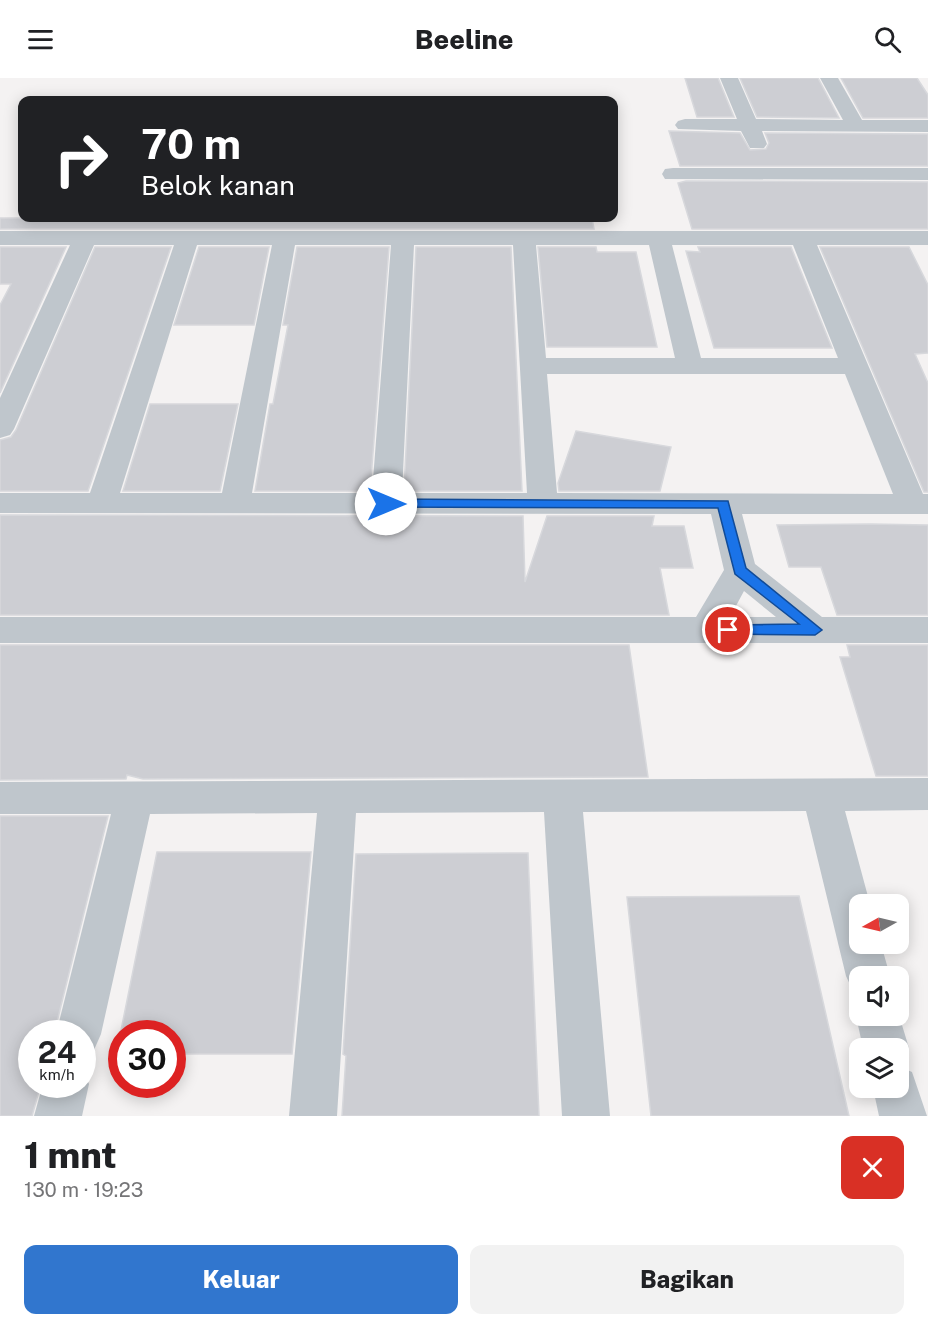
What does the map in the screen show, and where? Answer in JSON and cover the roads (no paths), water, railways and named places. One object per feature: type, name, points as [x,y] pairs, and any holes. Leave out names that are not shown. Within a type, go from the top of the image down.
[{"type":"street","points":[[729,78],[768,174]]},
{"type":"street","points":[[829,78],[856,126]]},
{"type":"street","points":[[685,125],[928,126]]},
{"type":"street","points":[[673,174],[928,174]]},
{"type":"street","points":[[0,238],[802,238],[922,244]]},
{"type":"street","points":[[0,429],[85,238]]},
{"type":"street","points":[[102,503],[188,238]]},
{"type":"street","points":[[235,503],[285,238]]},
{"type":"street","points":[[386,504],[403,238]]},
{"type":"street","points":[[524,238],[543,504]]},
{"type":"street","points":[[659,238],[690,366]]},
{"type":"street","points":[[0,503],[920,504],[854,366],[802,238]]},
{"type":"street","points":[[533,366],[854,366]]},
{"type":"street","points":[[724,504],[740,570],[815,630]]},
{"type":"street","points":[[706,630],[740,570]]},
{"type":"street","points":[[0,630],[928,630]]},
{"type":"street","points":[[821,794],[865,966]]},
{"type":"street","points":[[0,798],[928,794]]},
{"type":"street","points":[[561,795],[586,1116]]},
{"type":"street","points":[[313,1116],[338,796]]},
{"type":"street","points":[[81,1020],[135,797]]},
{"type":"street","points":[[58,1116],[62,1098]]},
{"type":"street","points":[[898,1098],[903,1116]]}]
